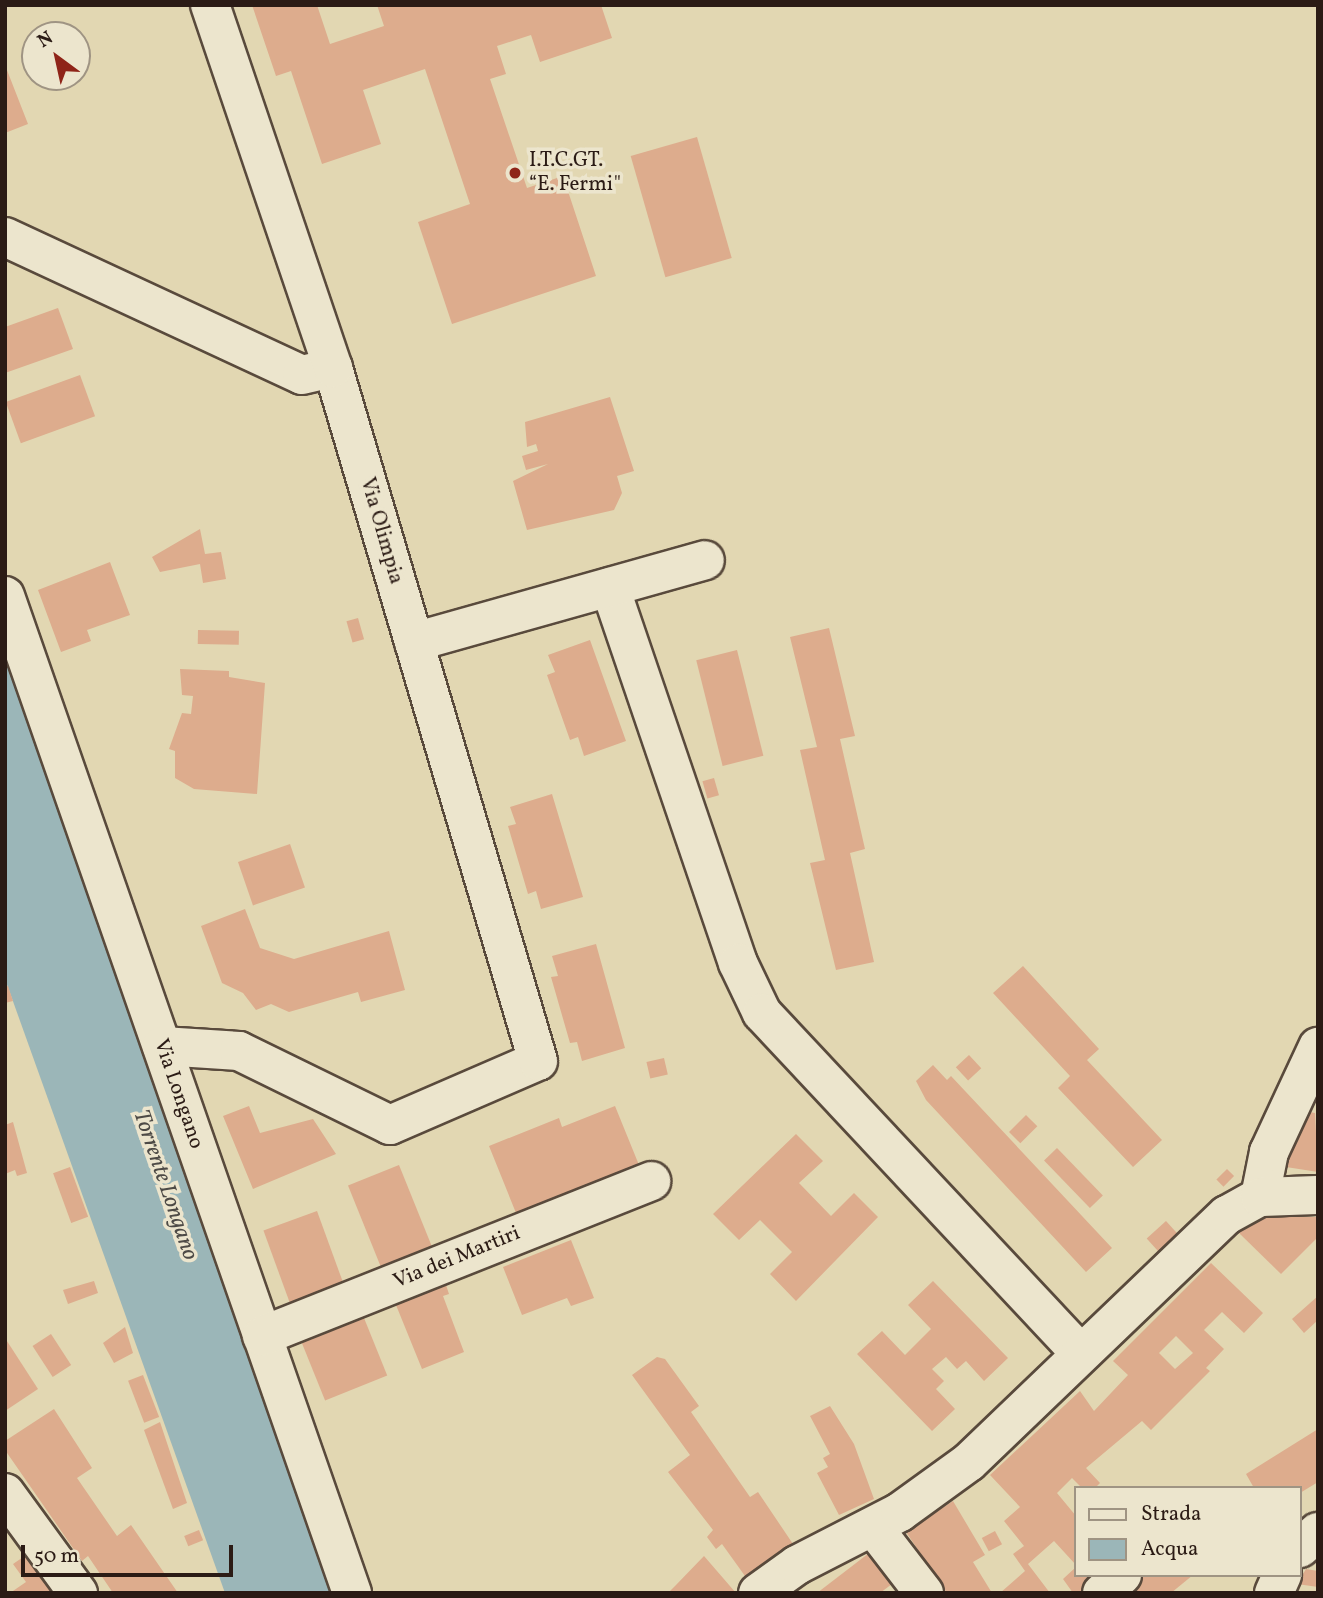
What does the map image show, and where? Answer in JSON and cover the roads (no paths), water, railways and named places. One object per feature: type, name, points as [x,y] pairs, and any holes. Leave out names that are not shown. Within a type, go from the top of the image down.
[{"type":"street","name":"Via Olimpia","points":[[162,1046],[239,1051],[390,1125],[538,1061],[333,368],[210,5]]},
{"type":"street","points":[[12,246],[303,375],[333,368]]},
{"type":"street","points":[[414,642],[705,560]]},
{"type":"street","points":[[610,587],[738,963],[762,1013],[1080,1353]]},
{"type":"street","name":"Via Longano","points":[[5,596],[352,1593]]},
{"type":"street","points":[[1260,1197],[1269,1152],[1318,1047]]},
{"type":"street","name":"Via dei Martiri","points":[[262,1336],[651,1181]]},
{"type":"street","points":[[758,1593],[797,1565],[874,1528],[969,1462],[1227,1215],[1260,1197],[1318,1195]]},
{"type":"street","points":[[5,1493],[78,1593]]},
{"type":"street","points":[[874,1528],[924,1593]]},
{"type":"street","points":[[1302,1546],[1318,1532]]},
{"type":"street","points":[[1102,1593],[1120,1577]]},
{"type":"street","points":[[1274,1593],[1281,1577]]},
{"type":"water","name":"Torrente Longano","points":[[5,643],[333,1593],[225,1593],[5,979]]},
{"type":"place","name":"I.T.C.GT. “E. Fermi\"","points":[[515,173]]}]
